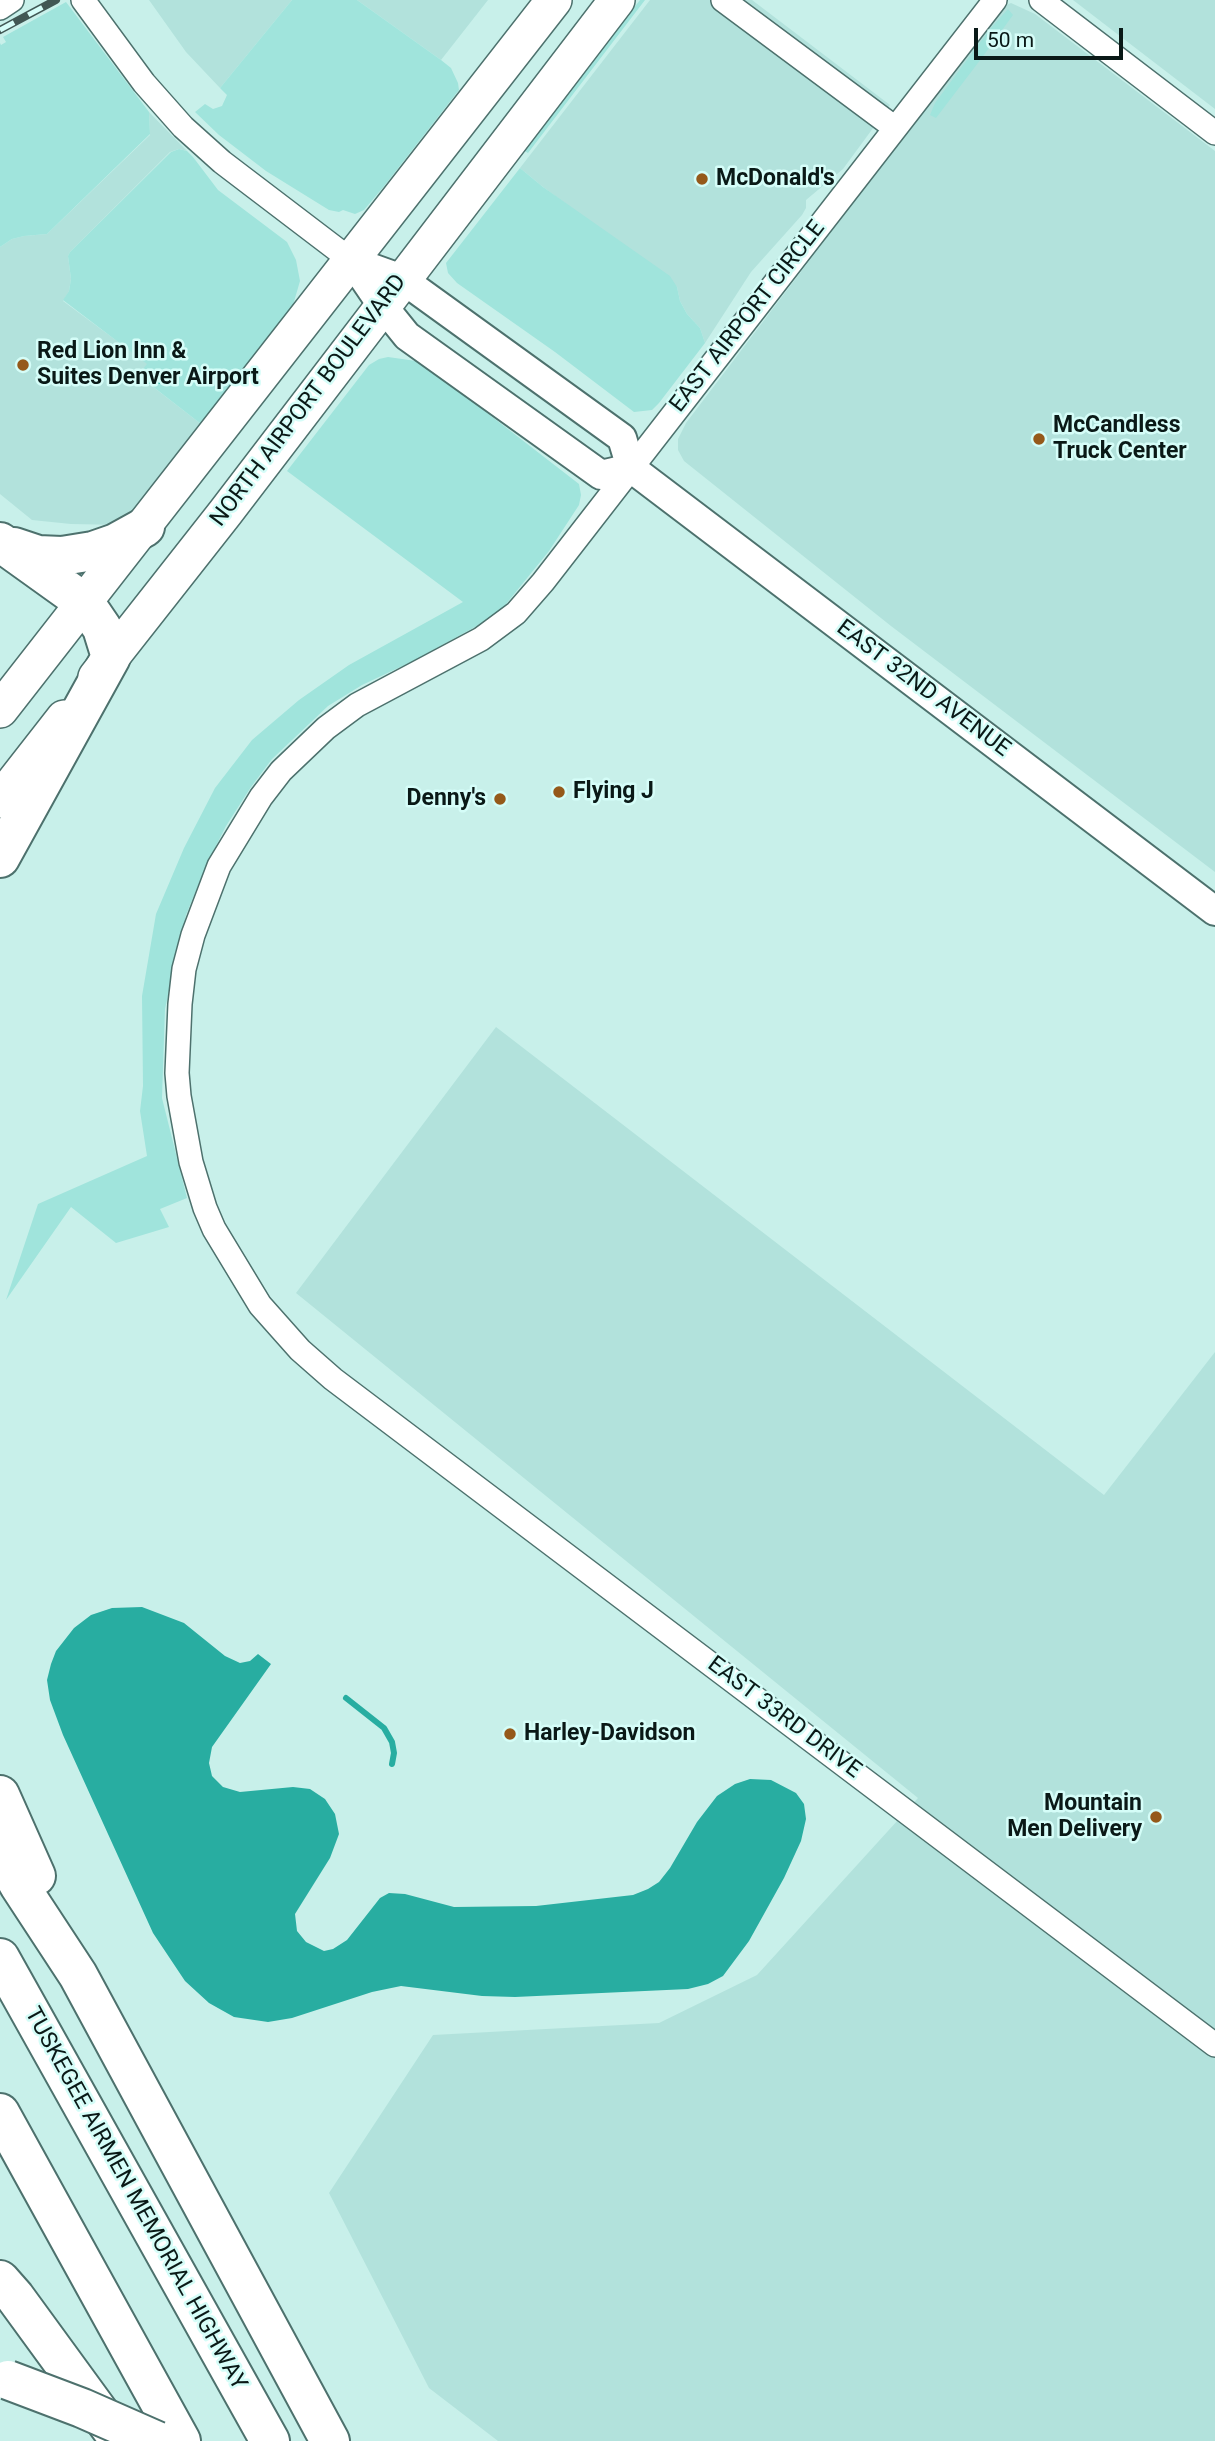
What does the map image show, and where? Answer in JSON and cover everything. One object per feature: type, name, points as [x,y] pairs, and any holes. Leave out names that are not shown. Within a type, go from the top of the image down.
[{"type":"highway","points":[[0,540],[38,555],[62,556],[93,551],[116,543],[145,527]]},
{"type":"highway","points":[[0,540],[85,603],[102,628],[111,657],[0,858]]},
{"type":"highway","points":[[0,1795],[73,1958],[78,1975]]},
{"type":"highway","points":[[0,1851],[78,1975],[330,2441]]},
{"type":"highway","name":"TUSKEGEE AIRMEN MEMORIAL HIGHWAY","points":[[0,1958],[270,2441]]},
{"type":"highway","points":[[0,2113],[181,2441]]},
{"type":"highway","points":[[0,2280],[119,2441]]},
{"type":"highway","points":[[4,2379],[82,2408],[157,2441]]},
{"type":"main road","points":[[0,710],[554,0]]},
{"type":"main road","name":"NORTH AIRPORT BOULEVARD","points":[[0,800],[225,513],[617,0]]},
{"type":"street","points":[[0,8],[12,0]]},
{"type":"street","points":[[83,0],[144,83],[183,127],[222,162],[392,292],[622,438],[631,468],[601,475],[407,336],[392,292]]},
{"type":"street","points":[[723,0],[895,128]]},
{"type":"street","name":"EAST AIRPORT CIRCLE","points":[[352,1393],[300,1350],[269,1316],[228,1255],[205,1208],[185,1135],[177,1073],[182,982],[193,935],[211,884],[234,839],[261,797],[298,753],[326,728],[357,705],[481,639],[516,613],[543,582],[995,0]]},
{"type":"street","points":[[1041,0],[1215,132]]},
{"type":"street","name":"EAST 32ND AVENUE","points":[[631,468],[1215,911]]},
{"type":"street","name":"EAST 33RD DRIVE","points":[[352,1393],[1215,2045]]},
{"type":"shaded area","points":[[149,0],[292,0],[220,88],[186,52]]},
{"type":"shaded area","points":[[292,0],[357,0],[451,68],[458,83],[459,90],[385,185],[364,210],[355,214],[343,210],[329,210],[266,171],[219,135],[195,112],[205,104],[213,109],[222,106],[227,95],[220,88]]},
{"type":"shaded area","points":[[357,0],[488,0],[441,60]]},
{"type":"shaded area","points":[[640,0],[645,0],[528,153],[523,150]]},
{"type":"shaded area","points":[[650,0],[752,0],[890,105],[843,169],[806,200],[802,215],[751,272],[705,343],[700,328],[687,314],[680,301],[677,287],[520,168]]},
{"type":"shaded area","points":[[1073,0],[1215,0],[1215,109]]},
{"type":"shaded area","points":[[66,2],[149,112],[150,134],[47,234],[12,239],[0,247],[0,43],[1,45],[6,42],[3,37]]},
{"type":"shaded area","points":[[1011,3],[1035,14],[1215,151],[1215,872],[891,626],[684,461],[678,450],[678,439],[686,423],[1002,7]]},
{"type":"shaded area","points":[[1008,9],[1013,15],[981,59],[936,118],[930,115],[935,103]]},
{"type":"shaded area","points":[[149,112],[187,151],[179,149],[170,152],[70,252],[68,256],[71,279],[69,291],[63,301],[148,364],[139,376],[201,424],[122,525],[32,520],[0,494],[0,247],[12,239],[47,234],[150,135]]},
{"type":"shaded area","points":[[179,149],[187,151],[193,157],[218,190],[287,242],[296,260],[300,281],[291,312],[201,424],[138,375],[147,364],[63,300],[69,291],[71,279],[68,256],[70,252],[171,152]]},
{"type":"shaded area","points":[[520,168],[670,276],[687,314],[700,328],[705,343],[652,410],[634,412],[457,283],[448,273],[446,263]]},
{"type":"shaded area","points":[[388,357],[416,361],[429,368],[579,484],[579,505],[549,551],[502,609],[484,622],[362,685],[328,706],[272,759],[251,787],[226,826],[186,915],[165,1009],[162,1098],[187,1198],[160,1209],[169,1227],[116,1243],[71,1207],[6,1300],[38,1204],[147,1156],[140,1111],[143,1086],[142,996],[156,914],[184,848],[215,788],[252,740],[299,700],[349,665],[463,602],[287,471],[369,365]]},
{"type":"shaded area","points":[[496,1027],[1104,1495],[1215,1352],[1215,2441],[498,2441],[429,2388],[329,2193],[433,2035],[659,2023],[757,1975],[918,1798],[296,1293]]},
{"type":"shaded area","points":[[142,1607],[184,1623],[225,1656],[240,1663],[250,1661],[258,1654],[271,1664],[212,1747],[209,1763],[212,1776],[223,1787],[240,1792],[293,1787],[310,1789],[325,1799],[335,1814],[339,1834],[330,1858],[295,1914],[297,1931],[306,1942],[324,1951],[347,1940],[380,1898],[389,1893],[405,1894],[454,1907],[536,1906],[633,1895],[648,1889],[659,1882],[670,1868],[697,1822],[717,1796],[735,1784],[750,1779],[771,1780],[796,1793],[804,1804],[806,1819],[801,1841],[749,1941],[723,1976],[708,1984],[688,1989],[515,1997],[482,1996],[401,1986],[372,1992],[292,2018],[268,2022],[234,2017],[209,2003],[185,1981],[153,1933],[63,1735],[50,1700],[47,1680],[51,1664],[56,1651],[74,1628],[91,1615],[112,1608]]},
{"type":"waterway","points":[[140,381],[159,381]]},
{"type":"waterway","points":[[346,1698],[384,1728],[392,1742],[392,1764]]},
{"type":"railway","points":[[0,30],[56,0]]},
{"type":"place","name":"McDonald's","points":[[702,179]]},
{"type":"place","name":"Red Lion Inn & Suites Denver Airport","points":[[23,365]]},
{"type":"place","name":"McCandless Truck Center","points":[[1039,439]]},
{"type":"place","name":"Flying J","points":[[559,792]]},
{"type":"place","name":"Denny's","points":[[500,799]]},
{"type":"place","name":"Harley-Davidson","points":[[510,1734]]},
{"type":"place","name":"Mountain Men Delivery","points":[[1156,1817]]}]
